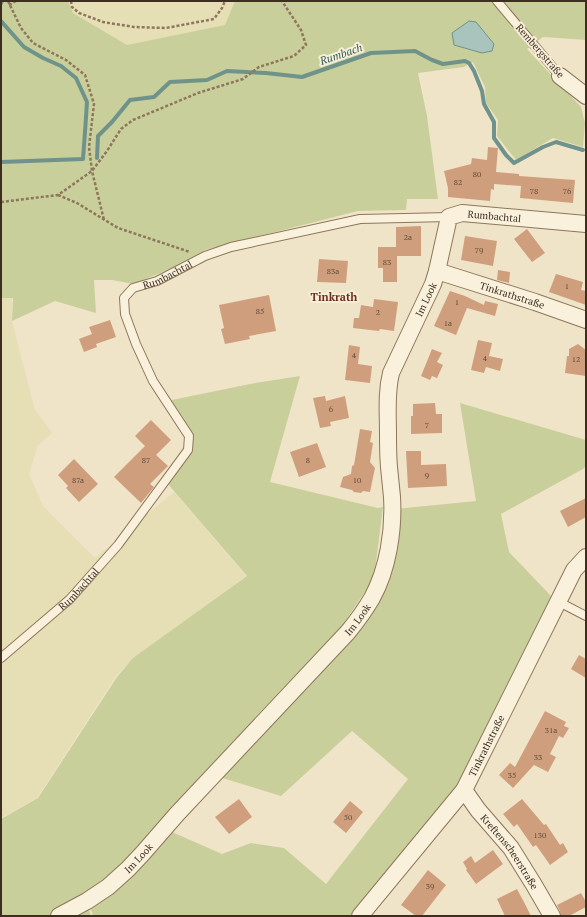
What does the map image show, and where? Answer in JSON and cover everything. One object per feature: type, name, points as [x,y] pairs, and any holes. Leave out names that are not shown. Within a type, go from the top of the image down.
[{"type":"street","name":"Rembergstraße","points":[[560,76],[586,96]]},
{"type":"street","name":"Rumbachtal","points":[[449,217],[462,213],[586,224]]},
{"type":"street","name":"Im Look","points":[[59,916],[87,901],[108,887],[128,869],[182,808],[348,632],[361,616],[373,597],[381,578],[390,544],[392,498],[389,467],[387,403],[388,386],[391,374],[433,284],[449,217]]},
{"type":"street","name":"Tinkrathstraße","points":[[437,271],[586,320]]},
{"type":"street","name":"Tinkrathstraße","points":[[360,916],[464,790],[574,570],[586,557]]},
{"type":"street","name":"Kreftenscheerstraße","points":[[464,790],[478,810],[510,848],[552,916]]},
{"type":"lane","name":"Rembergstraße","points":[[497,1],[560,76]]},
{"type":"lane","name":"Rumbachtal","points":[[1,658],[70,599],[118,545],[188,450],[189,436],[153,381],[136,344],[125,314],[124,298],[133,288],[157,281],[205,256],[231,247],[360,219],[449,217]]},
{"type":"lane","points":[[559,602],[586,616]]},
{"type":"path","points":[[8,1],[21,28],[33,43],[66,60],[85,76],[94,104],[89,147],[92,171],[104,220]]},
{"type":"path","points":[[9,5],[16,1]]},
{"type":"path","points":[[71,1],[72,7],[79,13],[103,22],[134,27],[166,28],[214,19],[225,1]]},
{"type":"path","points":[[1,202],[58,195],[92,171],[121,129],[133,120],[198,93],[242,79],[259,67],[294,56],[306,45],[301,30],[282,1]]},
{"type":"path","points":[[58,195],[77,202],[118,228],[205,256]]},
{"type":"shaded area","points":[[68,1],[235,1],[226,25],[127,45],[73,13]]},
{"type":"shaded area","points":[[1,298],[12,298],[12,321],[35,410],[52,433],[38,445],[29,474],[43,506],[95,558],[174,492],[246,576],[133,659],[116,676],[37,798],[1,818]]},
{"type":"green space","points":[[1,1],[68,1],[73,13],[127,45],[225,25],[235,1],[586,1],[586,40],[543,37],[527,49],[581,107],[585,123],[583,147],[553,138],[516,160],[497,136],[498,120],[486,103],[485,87],[473,62],[464,67],[418,73],[427,116],[438,199],[407,199],[406,210],[358,211],[205,250],[186,262],[134,284],[112,280],[94,280],[96,313],[55,301],[12,321],[13,298],[1,298]]},
{"type":"green space","points":[[300,376],[270,482],[378,508],[383,507],[374,578],[332,641],[125,870],[86,900],[91,916],[1,916],[1,819],[38,798],[117,677],[133,658],[247,576],[167,483],[192,448],[167,401],[250,384]]},
{"type":"green space","points":[[460,403],[586,440],[586,466],[501,514],[509,552],[551,596],[466,772],[448,798],[351,916],[93,916],[89,903],[172,832],[222,854],[251,843],[284,848],[326,884],[408,779],[352,731],[281,796],[219,777],[377,597],[395,509],[476,501]]},
{"type":"water","points":[[469,21],[476,22],[494,44],[492,51],[482,53],[454,45],[452,33]]},
{"type":"building","points":[[488,147],[498,148],[496,172],[519,174],[519,176],[575,180],[573,203],[520,198],[521,186],[494,184],[494,190],[491,189],[490,201],[448,197],[448,188],[444,171],[471,164],[472,158],[487,160]]},
{"type":"building","points":[[421,226],[421,256],[397,256],[397,282],[383,282],[383,268],[378,268],[378,247],[396,247],[396,227]]},
{"type":"building","points":[[527,229],[545,253],[532,262],[514,239]]},
{"type":"building","points":[[465,236],[497,241],[493,266],[461,260]]},
{"type":"building","points":[[319,259],[348,261],[346,283],[317,282]]},
{"type":"building","points":[[498,270],[510,272],[509,283],[497,280]]},
{"type":"building","points":[[556,274],[583,282],[581,290],[586,291],[586,305],[549,292]]},
{"type":"building","points":[[450,291],[484,305],[485,301],[498,304],[495,316],[467,308],[456,335],[434,326]]},
{"type":"building","points":[[269,295],[276,331],[249,336],[250,339],[225,344],[221,329],[224,328],[219,305]]},
{"type":"building","points":[[374,299],[398,302],[394,331],[353,328],[354,318],[359,318],[361,305],[373,307]]},
{"type":"building","points":[[110,320],[116,337],[96,344],[97,347],[84,352],[79,339],[92,334],[89,327]]},
{"type":"building","points":[[478,340],[492,343],[489,356],[503,359],[500,371],[486,367],[484,373],[471,370]]},
{"type":"building","points":[[578,344],[586,350],[586,376],[565,373],[569,349]]},
{"type":"building","points":[[349,345],[360,347],[358,364],[372,366],[370,383],[345,380]]},
{"type":"building","points":[[432,349],[442,353],[437,362],[443,365],[437,378],[432,376],[430,380],[421,376]]},
{"type":"building","points":[[325,396],[326,401],[345,396],[349,418],[330,422],[331,426],[320,428],[313,398]]},
{"type":"building","points":[[435,403],[436,414],[442,414],[442,433],[411,434],[413,404]]},
{"type":"building","points":[[151,420],[171,440],[156,455],[168,466],[150,484],[154,487],[141,503],[114,477],[145,446],[135,436]]},
{"type":"building","points":[[360,429],[372,431],[370,442],[373,443],[370,462],[375,468],[370,492],[363,491],[361,493],[340,487],[343,477],[351,474]]},
{"type":"building","points":[[317,443],[326,467],[299,477],[290,452]]},
{"type":"building","points":[[406,451],[421,451],[421,465],[446,464],[447,486],[408,488]]},
{"type":"building","points":[[74,459],[98,484],[79,502],[66,488],[68,486],[58,475]]},
{"type":"building","points":[[586,498],[586,517],[568,527],[560,511]]},
{"type":"building","points":[[579,655],[586,659],[586,678],[571,669]]},
{"type":"building","points":[[545,711],[566,722],[564,726],[569,728],[563,738],[559,736],[550,754],[556,757],[548,772],[534,765],[513,788],[499,775],[510,763],[515,767]]},
{"type":"building","points":[[239,799],[252,817],[229,834],[215,817]]},
{"type":"building","points":[[522,799],[544,825],[546,824],[560,845],[563,843],[568,852],[550,865],[536,845],[533,847],[517,824],[514,827],[503,814]]},
{"type":"building","points":[[350,801],[363,812],[346,833],[333,822]]},
{"type":"building","points":[[493,850],[503,864],[476,884],[466,870],[467,869],[463,862],[471,856],[475,863]]},
{"type":"building","points":[[428,870],[446,885],[422,916],[416,916],[401,905]]},
{"type":"building","points":[[517,889],[531,916],[505,916],[497,899]]},
{"type":"building","points":[[581,893],[586,902],[586,907],[569,916],[561,916],[557,905]]},
{"type":"waterway","points":[[1,21],[24,47],[61,66],[76,78],[87,102],[83,159],[1,162]]},
{"type":"waterway","name":"Rumbach","points":[[97,158],[98,136],[130,100],[154,97],[170,82],[207,80],[227,71],[302,77],[371,53],[415,51],[443,64],[465,61],[469,63],[482,91],[484,104],[494,122],[494,138],[506,155],[514,163],[543,147],[556,142],[583,150]]},
{"type":"district","name":"Tinkrath","points":[[334,297]]}]
